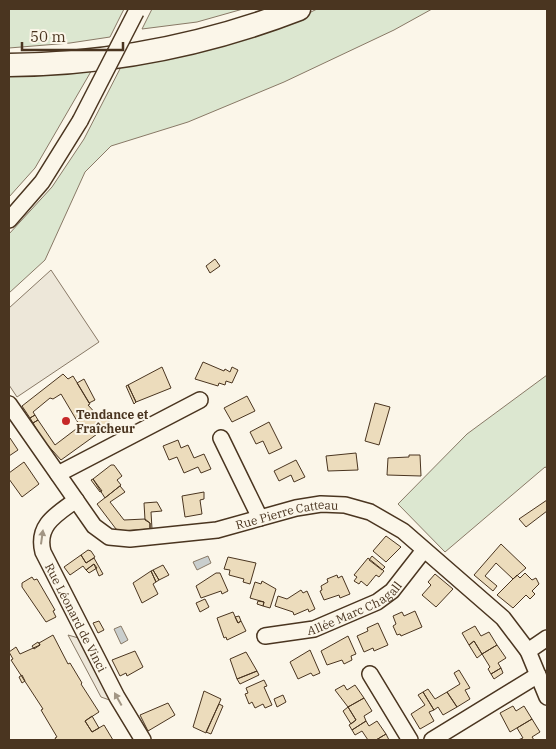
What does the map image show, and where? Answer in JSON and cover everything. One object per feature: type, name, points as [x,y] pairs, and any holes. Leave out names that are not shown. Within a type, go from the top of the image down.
[{"type":"highway","points":[[9,55],[80,52],[154,42],[206,30],[272,9]]},
{"type":"highway","points":[[9,65],[84,61],[155,51],[214,37],[299,9]]},
{"type":"street","points":[[9,220],[42,182],[80,122],[138,10]]},
{"type":"street","points":[[58,474],[200,400]]},
{"type":"street","name":"Rue Pierre Catteau","points":[[9,404],[98,531],[116,539],[216,530],[310,505],[345,505],[370,512],[388,521],[503,618],[528,651],[547,697]]},
{"type":"street","points":[[221,438],[260,518]]},
{"type":"street","name":"Rue Léonard de Vinci","points":[[76,500],[46,524],[41,540],[43,552],[117,697],[143,740]]},
{"type":"street","name":"Allée Marc Chagall","points":[[265,636],[314,629],[377,602],[392,590],[424,550]]},
{"type":"street","points":[[528,651],[547,638]]},
{"type":"street","points":[[370,674],[410,740]]},
{"type":"street","points":[[432,740],[538,675]]},
{"type":"green space","points":[[9,9],[124,9],[110,37],[70,43],[9,48]]},
{"type":"green space","points":[[152,9],[243,9],[197,22],[142,29]]},
{"type":"green space","points":[[317,9],[432,9],[394,30],[284,82],[188,122],[111,146],[85,172],[45,260],[9,293],[9,234],[52,187],[84,139],[124,61],[307,14]]},
{"type":"green space","points":[[93,68],[35,168],[9,197],[9,71]]},
{"type":"green space","points":[[547,375],[547,468],[545,467],[445,552],[398,504],[467,434]]},
{"type":"shaded area","points":[[51,270],[99,342],[17,397],[9,385],[9,308]]},
{"type":"shaded area","points":[[208,556],[211,563],[197,570],[193,562]]},
{"type":"shaded area","points":[[121,626],[128,640],[121,644],[114,629]]},
{"type":"shaded area","points":[[68,635],[82,639],[115,702],[101,697]]},
{"type":"building","points":[[215,259],[220,266],[210,273],[206,266]]},
{"type":"building","points":[[203,362],[224,371],[225,369],[230,372],[232,367],[238,370],[232,383],[226,381],[225,385],[219,383],[218,386],[195,379]]},
{"type":"building","points":[[162,367],[171,388],[136,402],[128,385]]},
{"type":"building","points":[[63,374],[68,379],[73,376],[90,404],[88,405],[97,415],[102,411],[111,424],[61,460],[43,440],[33,423],[38,420],[55,445],[80,426],[61,394],[53,399],[50,398],[33,412],[35,415],[30,418],[22,406]]},
{"type":"building","points":[[84,379],[95,400],[89,403],[77,383]]},
{"type":"building","points":[[128,385],[136,402],[134,404],[126,386]]},
{"type":"building","points":[[247,396],[255,411],[232,422],[224,408]]},
{"type":"building","points":[[375,403],[390,407],[379,445],[365,441]]},
{"type":"building","points":[[35,415],[38,420],[33,423],[30,418]]},
{"type":"building","points":[[269,422],[282,448],[269,454],[263,441],[256,444],[250,432]]},
{"type":"building","points":[[9,439],[18,450],[9,456]]},
{"type":"building","points":[[178,440],[181,448],[188,445],[194,458],[204,454],[211,469],[201,473],[198,467],[184,473],[177,457],[169,460],[163,446]]},
{"type":"building","points":[[356,453],[358,470],[328,471],[326,456]]},
{"type":"building","points":[[409,455],[420,455],[421,476],[387,475],[388,458],[409,457]]},
{"type":"building","points":[[296,460],[305,477],[294,482],[291,475],[279,481],[274,471]]},
{"type":"building","points":[[24,462],[39,484],[22,497],[9,479],[9,473]]},
{"type":"building","points":[[111,465],[114,465],[122,476],[117,480],[121,485],[105,498],[93,479]]},
{"type":"building","points":[[93,479],[102,491],[100,492],[91,480]]},
{"type":"building","points":[[120,486],[125,492],[110,502],[124,520],[145,519],[150,523],[150,529],[120,531],[116,529],[97,504]]},
{"type":"building","points":[[204,492],[204,499],[200,500],[202,514],[185,517],[182,496]]},
{"type":"building","points":[[547,500],[547,511],[526,527],[519,519]]},
{"type":"building","points":[[157,502],[162,511],[151,512],[152,529],[150,529],[150,523],[145,520],[144,503]]},
{"type":"building","points":[[386,536],[401,547],[386,562],[373,551]]},
{"type":"building","points":[[501,544],[526,568],[513,579],[496,563],[485,576],[497,586],[493,591],[474,575]]},
{"type":"building","points":[[88,550],[95,557],[86,563],[81,555]]},
{"type":"building","points":[[81,555],[86,563],[94,558],[103,574],[99,576],[94,564],[86,570],[83,566],[70,575],[64,567]]},
{"type":"building","points":[[372,556],[385,567],[382,570],[369,560]]},
{"type":"building","points":[[228,557],[256,563],[250,584],[243,582],[244,579],[229,575],[230,570],[224,569]]},
{"type":"building","points":[[368,558],[384,571],[379,577],[376,575],[367,586],[361,581],[359,584],[354,581],[357,577],[354,575]]},
{"type":"building","points":[[94,564],[97,568],[89,573],[86,570]]},
{"type":"building","points":[[163,565],[169,575],[159,580],[153,570]]},
{"type":"building","points":[[153,570],[159,580],[156,582],[151,571]]},
{"type":"building","points":[[151,571],[156,582],[153,584],[158,594],[142,603],[133,583]]},
{"type":"building","points":[[216,573],[220,573],[228,591],[222,594],[221,591],[201,598],[196,586]]},
{"type":"building","points":[[525,573],[532,580],[536,578],[539,584],[532,591],[535,594],[530,599],[526,595],[513,608],[497,595],[517,575],[520,578]]},
{"type":"building","points":[[435,574],[453,589],[436,607],[422,595],[431,585],[428,582]]},
{"type":"building","points":[[337,575],[338,578],[342,576],[350,594],[340,598],[339,595],[324,600],[320,591],[322,590],[321,586],[328,582],[327,579]]},
{"type":"building","points":[[32,577],[34,580],[37,579],[55,610],[53,611],[56,617],[46,622],[22,587],[22,583]]},
{"type":"building","points":[[262,581],[276,589],[270,608],[263,606],[264,602],[250,598],[255,582],[261,584]]},
{"type":"building","points":[[301,590],[303,593],[307,591],[315,609],[309,612],[308,609],[294,615],[293,612],[275,606],[278,596],[287,599]]},
{"type":"building","points":[[205,599],[209,607],[200,612],[196,603]]},
{"type":"building","points":[[258,601],[264,602],[263,606],[257,604]]},
{"type":"building","points":[[415,611],[422,627],[401,636],[400,634],[397,635],[393,626],[396,624],[393,616],[402,612],[404,616]]},
{"type":"building","points":[[233,612],[238,623],[241,621],[246,631],[227,640],[226,637],[224,638],[217,618]]},
{"type":"building","points":[[239,616],[241,621],[238,623],[235,617]]},
{"type":"building","points":[[99,621],[104,630],[98,633],[93,623]]},
{"type":"building","points":[[378,623],[388,645],[374,651],[373,648],[364,652],[357,636],[368,631],[367,628]]},
{"type":"building","points":[[475,626],[481,636],[489,632],[497,645],[482,654],[474,641],[469,645],[462,633]]},
{"type":"building","points":[[53,635],[68,664],[70,663],[99,712],[85,721],[92,732],[104,725],[113,740],[56,740],[55,738],[57,737],[41,710],[43,709],[11,660],[13,659],[9,652],[16,647],[20,654],[40,645],[39,643]]},
{"type":"building","points":[[348,636],[356,654],[351,656],[352,660],[344,664],[342,660],[327,665],[321,651]]},
{"type":"building","points":[[474,641],[482,654],[477,658],[469,645]]},
{"type":"building","points":[[38,642],[40,645],[34,649],[32,646]]},
{"type":"building","points":[[497,645],[506,658],[498,663],[501,668],[491,674],[488,669],[490,667],[482,654]]},
{"type":"building","points":[[310,650],[320,673],[313,676],[311,673],[298,679],[290,662]]},
{"type":"building","points":[[135,651],[143,667],[127,676],[126,673],[120,676],[112,660]]},
{"type":"building","points":[[246,652],[257,671],[237,679],[230,659]]},
{"type":"building","points":[[501,668],[503,673],[494,679],[491,674]]},
{"type":"building","points":[[459,670],[470,688],[465,690],[470,699],[457,707],[447,692],[460,684],[454,673]]},
{"type":"building","points":[[257,671],[259,675],[240,684],[237,679]]},
{"type":"building","points":[[22,675],[25,681],[22,683],[19,677]]},
{"type":"building","points":[[264,680],[267,686],[264,687],[272,705],[265,708],[263,704],[255,708],[252,702],[249,704],[245,694],[248,693],[246,688]]},
{"type":"building","points":[[344,685],[347,690],[355,685],[364,698],[348,707],[335,690]]},
{"type":"building","points":[[428,689],[435,699],[447,692],[457,707],[443,715],[438,707],[434,710],[423,692]]},
{"type":"building","points":[[204,691],[221,699],[206,733],[193,727]]},
{"type":"building","points":[[423,692],[434,710],[429,712],[434,721],[420,729],[411,714],[425,705],[418,695]]},
{"type":"building","points":[[283,695],[286,702],[277,707],[274,699]]},
{"type":"building","points":[[364,698],[372,711],[364,716],[366,721],[352,730],[349,725],[356,720],[348,707]]},
{"type":"building","points":[[168,703],[175,715],[148,731],[140,715]]},
{"type":"building","points":[[219,704],[223,706],[211,734],[206,732]]},
{"type":"building","points":[[513,706],[516,711],[524,706],[532,719],[510,732],[500,713]]},
{"type":"building","points":[[348,707],[356,720],[351,724],[343,711]]},
{"type":"building","points":[[92,716],[99,728],[92,732],[85,721]]},
{"type":"building","points":[[532,719],[540,732],[532,737],[534,740],[518,740],[523,738],[517,728]]},
{"type":"building","points":[[366,721],[369,726],[377,721],[386,734],[376,740],[368,740],[362,731],[355,735],[352,730]]},
{"type":"building","points":[[386,734],[389,740],[376,740]]},
{"type":"place","name":"Tendance et Fraîcheur","points":[[66,421]]}]
